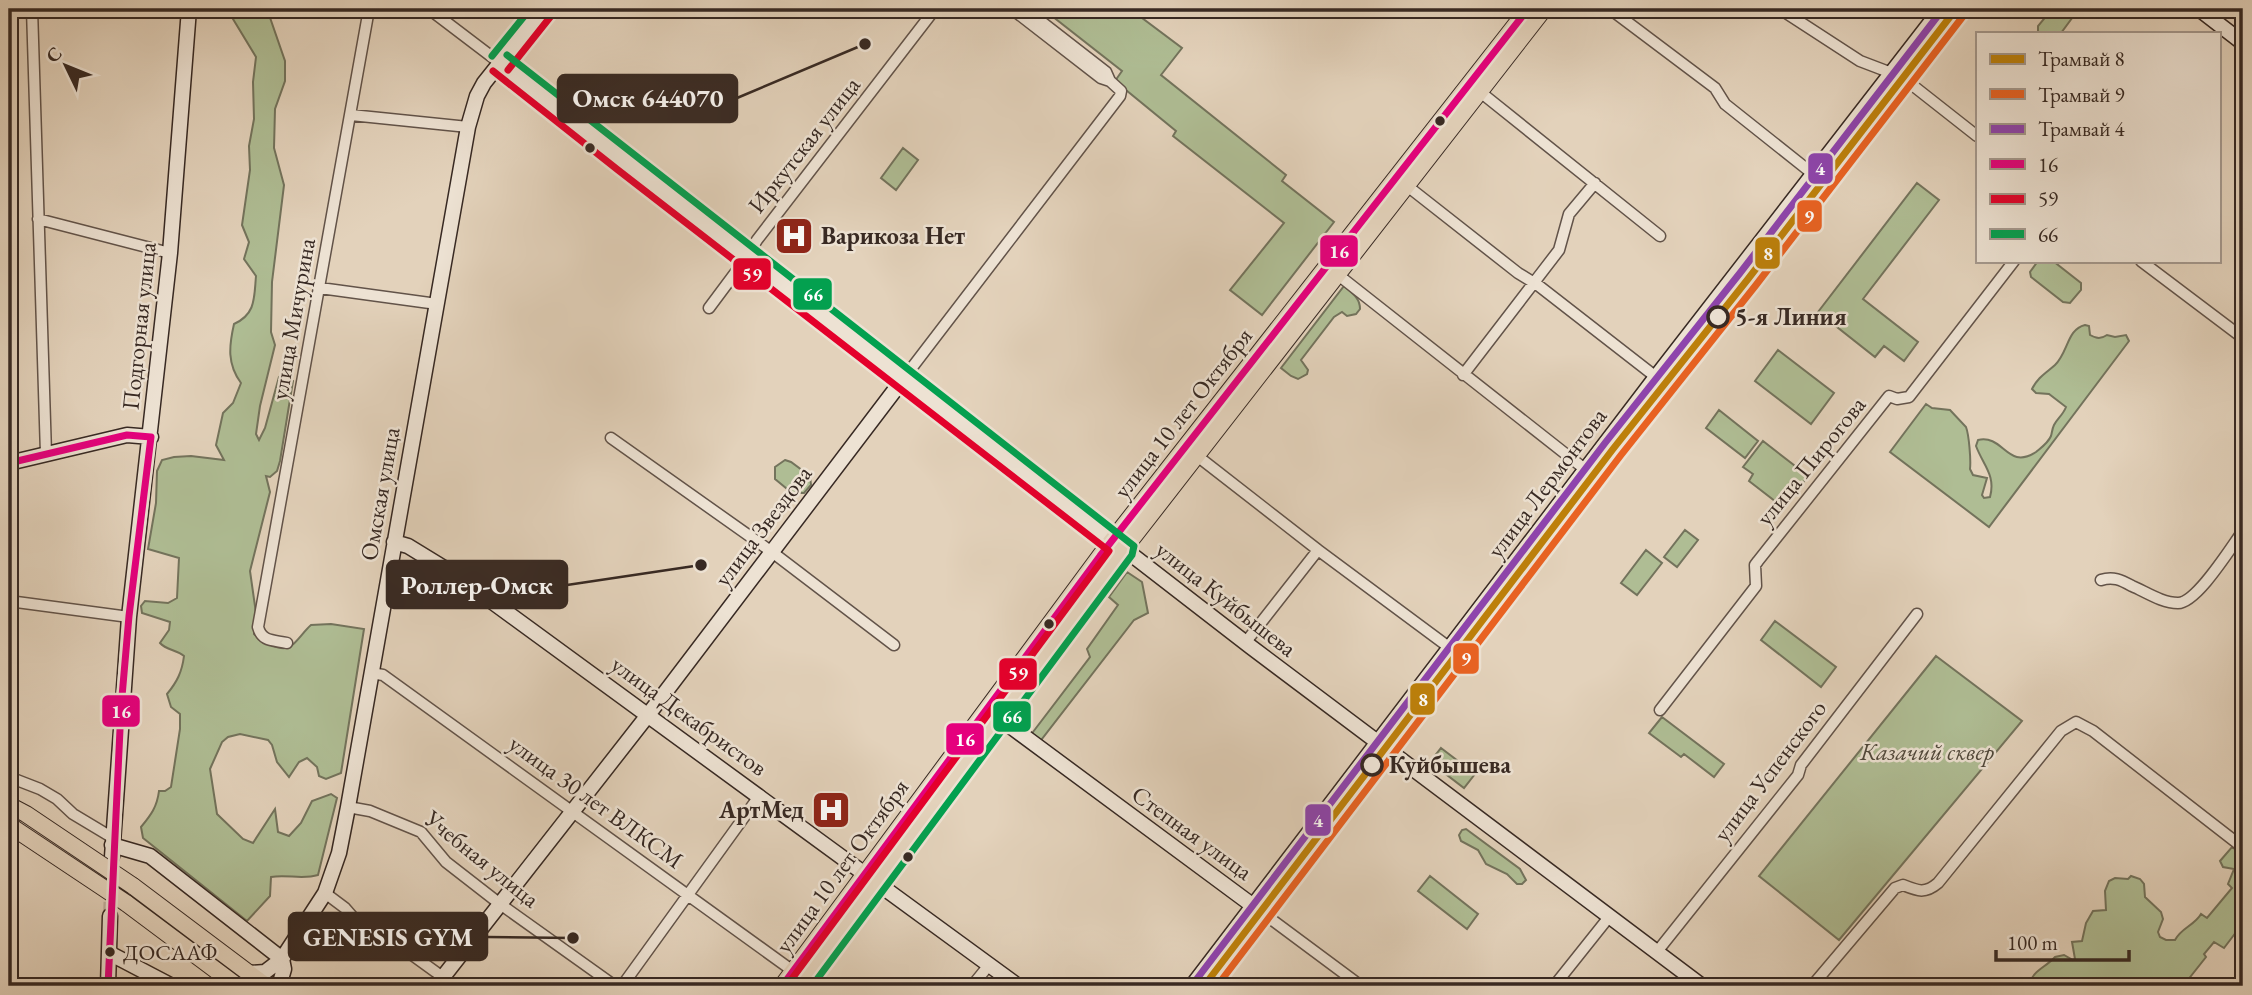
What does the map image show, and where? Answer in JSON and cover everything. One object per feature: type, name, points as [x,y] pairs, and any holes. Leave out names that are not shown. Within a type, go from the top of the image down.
[{"type":"main road","name":"Подгорная улица","points":[[112,847],[129,617],[170,253],[189,9]]},
{"type":"main road","name":"Омская улица","points":[[282,959],[325,893],[339,853],[468,127],[477,96],[543,9]]},
{"type":"main road","name":"улица 10 лет Октября","points":[[782,986],[803,981],[870,877],[1118,545],[1528,9]]},
{"type":"main road","name":"улица 10 лет Октября","points":[[870,877],[998,717],[1118,545],[1196,455],[1544,9]]},
{"type":"main road","name":"улица Лермонтова","points":[[1192,986],[1941,9]]},
{"type":"main road","points":[[2199,9],[2218,29],[2243,43]]},
{"type":"main road","name":"улица Куйбышева","points":[[500,63],[1245,643],[1702,986]]},
{"type":"main road","name":"улица Звездова","points":[[439,982],[573,813],[904,378]]},
{"type":"main road","points":[[9,463],[127,435],[151,437]]},
{"type":"main road","name":"улица Декабристов","points":[[394,542],[416,551],[457,576],[1018,986]]},
{"type":"main road","name":"Степная улица","points":[[998,717],[1252,905]]},
{"type":"main road","points":[[9,805],[133,886],[266,986]]},
{"type":"main road","points":[[9,825],[126,902],[237,986]]},
{"type":"main road","points":[[112,847],[150,856],[282,959],[284,970],[279,986]]},
{"type":"main road","points":[[108,986],[110,916]]},
{"type":"main road","points":[[109,953],[172,986]]},
{"type":"main road","points":[[249,973],[265,972],[282,959]]},
{"type":"street","points":[[32,9],[46,454]]},
{"type":"street","name":"улица Мичурина","points":[[287,643],[265,639],[258,627],[369,9]]},
{"type":"street","name":"улица Куйбышева","points":[[429,9],[500,63]]},
{"type":"street","name":"Иркутская улица","points":[[709,308],[757,240],[935,9]]},
{"type":"street","points":[[1012,9],[1101,78],[1110,80]]},
{"type":"street","points":[[1026,9],[1106,72],[1110,80]]},
{"type":"street","points":[[1610,9],[1715,88],[1725,104],[1813,174]]},
{"type":"street","points":[[1780,9],[1860,61],[1902,78],[1976,135]]},
{"type":"street","name":"улица Звездова","points":[[904,378],[1120,96],[1121,90],[1110,80]]},
{"type":"street","points":[[1479,92],[1661,236]]},
{"type":"street","points":[[351,115],[468,127]]},
{"type":"street","points":[[1463,375],[1559,250],[1569,214],[1595,183]]},
{"type":"street","points":[[1406,185],[1657,377]]},
{"type":"street","points":[[38,219],[170,253]]},
{"type":"street","name":"улица Пирогова","points":[[1660,710],[1756,586],[1755,565],[1889,396],[1909,397],[2013,262]]},
{"type":"street","points":[[2142,262],[2243,338]]},
{"type":"street","points":[[1337,274],[1586,470]]},
{"type":"street","points":[[320,288],[437,303]]},
{"type":"street","points":[[611,438],[772,552],[894,645]]},
{"type":"street","points":[[1196,455],[1450,648]]},
{"type":"street","points":[[2101,580],[2116,578],[2165,601],[2185,603],[2199,590],[2243,531]]},
{"type":"street","points":[[1245,643],[1318,550]]},
{"type":"street","points":[[9,601],[129,617]]},
{"type":"street","name":"улица Успенского","points":[[1656,953],[1798,775],[1801,765],[1917,614]]},
{"type":"street","name":"улица 30 лет ВЛКСМ","points":[[371,673],[383,676],[688,894],[803,981]]},
{"type":"street","points":[[1812,986],[1895,888],[1903,885],[1917,892],[1926,892],[1938,883],[2062,732],[2076,722],[2093,731],[2241,846]]},
{"type":"street","points":[[9,777],[57,799],[112,847]]},
{"type":"street","points":[[622,986],[760,795]]},
{"type":"street","name":"Учебная улица","points":[[348,807],[370,811],[421,832],[439,855],[500,904],[615,986]]},
{"type":"street","points":[[325,893],[345,908],[358,923],[375,928],[439,982],[455,986]]},
{"type":"street","name":"Степная улица","points":[[1252,905],[1360,986]]},
{"type":"street","points":[[1554,986],[1609,917]]},
{"type":"street","points":[[972,986],[989,965]]},
{"type":"green space","points":[[234,9],[267,9],[285,61],[285,81],[275,109],[274,148],[284,185],[272,282],[271,332],[275,345],[260,406],[256,434],[259,440],[279,377],[285,376],[293,381],[280,461],[277,471],[270,477],[266,476],[270,492],[250,571],[256,613],[254,634],[267,643],[287,648],[311,625],[331,624],[364,629],[341,773],[326,779],[319,776],[317,767],[307,758],[299,762],[289,777],[277,762],[268,740],[240,734],[228,737],[222,742],[210,769],[217,814],[243,839],[253,843],[275,809],[278,832],[289,836],[301,823],[312,801],[331,794],[337,798],[318,875],[271,877],[270,896],[247,921],[143,838],[141,827],[157,802],[159,791],[171,787],[180,714],[171,707],[167,694],[174,685],[184,656],[160,643],[169,630],[170,622],[142,613],[141,606],[145,601],[168,603],[177,598],[179,558],[148,549],[156,503],[157,471],[162,460],[174,457],[224,460],[216,445],[223,413],[233,403],[241,383],[231,362],[232,332],[234,324],[250,310],[255,291],[256,276],[244,259],[249,242],[242,225],[250,170],[249,146],[254,119],[253,82],[256,57],[233,19]]},
{"type":"green space","points":[[1043,9],[1130,9],[1182,48],[1161,75],[1286,175],[1282,181],[1334,222],[1262,315],[1230,290],[1284,223],[1173,136],[1176,131],[1115,81],[1122,71]]},
{"type":"green space","points":[[2052,9],[2074,9],[2075,14],[2062,32],[2038,32],[2038,26]]},
{"type":"green space","points":[[903,148],[918,160],[896,190],[881,178]]},
{"type":"green space","points":[[1917,183],[1939,200],[1863,299],[1918,342],[1904,361],[1884,346],[1875,357],[1818,312]]},
{"type":"green space","points":[[2037,262],[2054,262],[2081,283],[2081,290],[2070,303],[2063,302],[2031,277],[2030,272]]},
{"type":"green space","points":[[1344,286],[1353,293],[1360,309],[1356,314],[1347,316],[1342,312],[1334,317],[1301,360],[1308,370],[1307,374],[1298,379],[1291,376],[1281,368]]},
{"type":"green space","points":[[2085,325],[2089,326],[2090,335],[2095,337],[2126,335],[2129,341],[1989,527],[1890,452],[1926,404],[1932,408],[1950,410],[1966,427],[1970,469],[1973,475],[1987,478],[1982,495],[1984,498],[1990,497],[1990,476],[1976,446],[1978,440],[1994,442],[2018,457],[2026,457],[2047,443],[2054,425],[2066,407],[2049,394],[2036,393],[2032,389],[2059,360],[2075,331]]},
{"type":"green space","points":[[1778,350],[1834,393],[1811,424],[1755,381]]},
{"type":"green space","points":[[1719,410],[1758,441],[1745,458],[1706,428]]},
{"type":"green space","points":[[1763,441],[1808,476],[1784,508],[1749,481],[1753,474],[1743,467]]},
{"type":"green space","points":[[785,460],[810,476],[811,485],[804,493],[792,493],[775,479],[775,467]]},
{"type":"green space","points":[[1685,530],[1698,540],[1677,567],[1664,557]]},
{"type":"green space","points":[[1646,550],[1662,563],[1637,595],[1621,583]]},
{"type":"green space","points":[[1127,572],[1142,582],[1148,613],[1134,620],[1038,744],[1033,740],[1033,732],[1090,657],[1087,649],[1118,605],[1109,597]]},
{"type":"green space","points":[[1775,621],[1836,667],[1821,687],[1761,640]]},
{"type":"green space","name":"Казачий сквер","points":[[1936,656],[2022,721],[1839,940],[1759,876]]},
{"type":"green space","points":[[1662,717],[1724,764],[1714,777],[1684,754],[1681,757],[1649,733]]},
{"type":"green space","points":[[1441,748],[1475,774],[1464,788],[1430,762]]},
{"type":"green space","points":[[1466,829],[1520,869],[1526,880],[1517,884],[1507,874],[1486,864],[1478,850],[1461,841],[1459,835]]},
{"type":"green space","points":[[2232,847],[2243,855],[2243,923],[2224,948],[2214,942],[2183,986],[2028,986],[2036,973],[2055,957],[2064,955],[2075,959],[2072,942],[2082,941],[2086,923],[2093,911],[2106,910],[2105,891],[2109,881],[2115,878],[2128,879],[2131,876],[2140,879],[2144,884],[2145,897],[2161,912],[2163,919],[2158,932],[2160,937],[2175,940],[2201,914],[2207,918],[2232,888],[2228,884],[2234,869],[2223,867],[2220,861]]},
{"type":"green space","points":[[1430,876],[1478,914],[1467,929],[1418,891]]},
{"type":"tunnel","points":[[110,916],[112,862]]},
{"type":"tram line","name":"4","points":[[1196,980],[1605,443],[1943,9]]},
{"type":"tram line","name":"8","points":[[1204,986],[1613,449],[1956,9]]},
{"type":"tram line","name":"9","points":[[1217,986],[1621,455],[1964,15]]},
{"type":"transit line","name":"66","points":[[492,56],[530,9]]},
{"type":"transit line","name":"16","points":[[782,986],[1100,556],[1528,9]]},
{"type":"transit line","name":"59","points":[[508,70],[551,16]]},
{"type":"transit line","name":"66","points":[[507,55],[1134,546],[1132,555],[812,986]]},
{"type":"transit line","name":"59","points":[[493,71],[1109,551],[791,980]]},
{"type":"transit line","name":"16","points":[[9,463],[127,435],[151,437]]},
{"type":"transit line","name":"16","points":[[108,986],[121,708],[129,616],[151,437]]},
{"type":"place","name":"Омск 644070","points":[[865,44]]},
{"type":"place","name":"Варикоза Нет","points":[[794,236]]},
{"type":"place","name":"5-я Линия","points":[[1718,317]]},
{"type":"place","name":"Роллер-Омск","points":[[701,565]]},
{"type":"place","name":"Куйбышева","points":[[1372,765]]},
{"type":"place","name":"АртМед","points":[[831,810]]},
{"type":"place","name":"GENESIS GYM","points":[[573,938]]},
{"type":"place","name":"ДОСААФ","points":[[110,952]]}]
